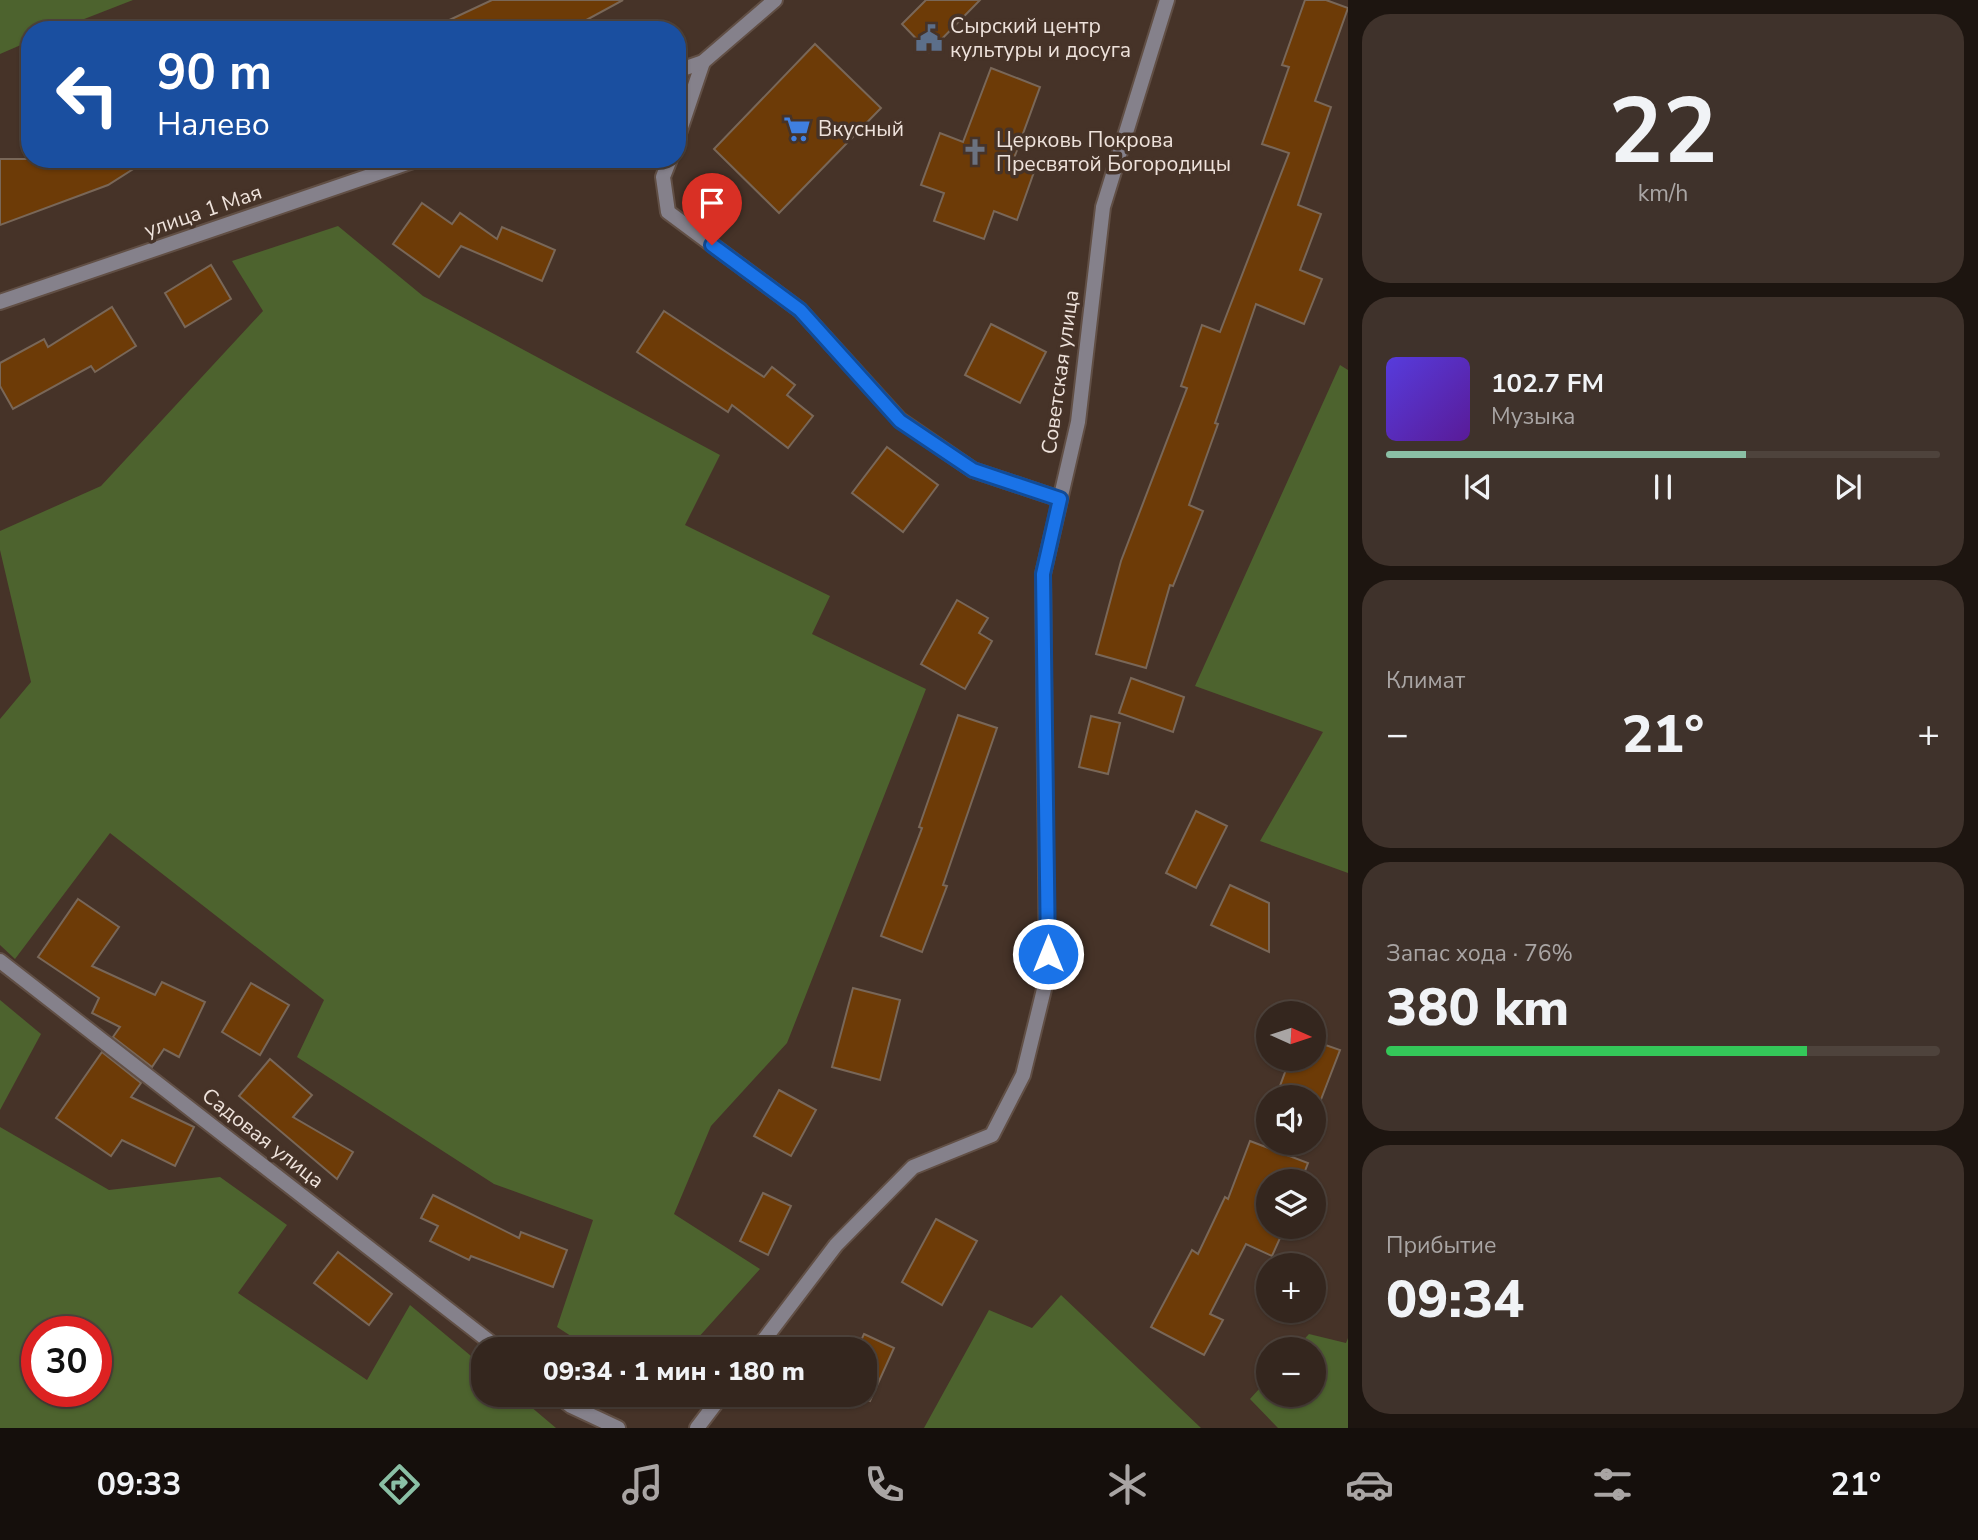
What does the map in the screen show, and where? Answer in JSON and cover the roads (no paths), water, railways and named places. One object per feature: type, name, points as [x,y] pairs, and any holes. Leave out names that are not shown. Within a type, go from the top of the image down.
[{"type":"street","points":[[686,68],[703,62],[775,0]]},
{"type":"street","name":"Советская улица","points":[[766,1337],[836,1245],[913,1167],[992,1135],[1023,1075],[1048,977],[1043,574],[1078,422],[1103,207],[1167,0]]},
{"type":"street","points":[[686,112],[703,62]]},
{"type":"street","name":"улица 1 Мая","points":[[0,302],[393,168]]},
{"type":"street","points":[[666,168],[663,177],[668,212],[800,310],[900,421],[973,470],[1060,499]]},
{"type":"street","name":"Садовая улица","points":[[0,961],[484,1337]]},
{"type":"street","points":[[573,1407],[618,1428]]},
{"type":"street","points":[[697,1428],[713,1407]]},
{"type":"place","name":"Сырский центр культуры и досуга","points":[[929,38]]},
{"type":"place","name":"Вкусный","points":[[797,129]]},
{"type":"place","name":"Церковь Покрова Пресвятой Богородицы","points":[[975,152]]}]
